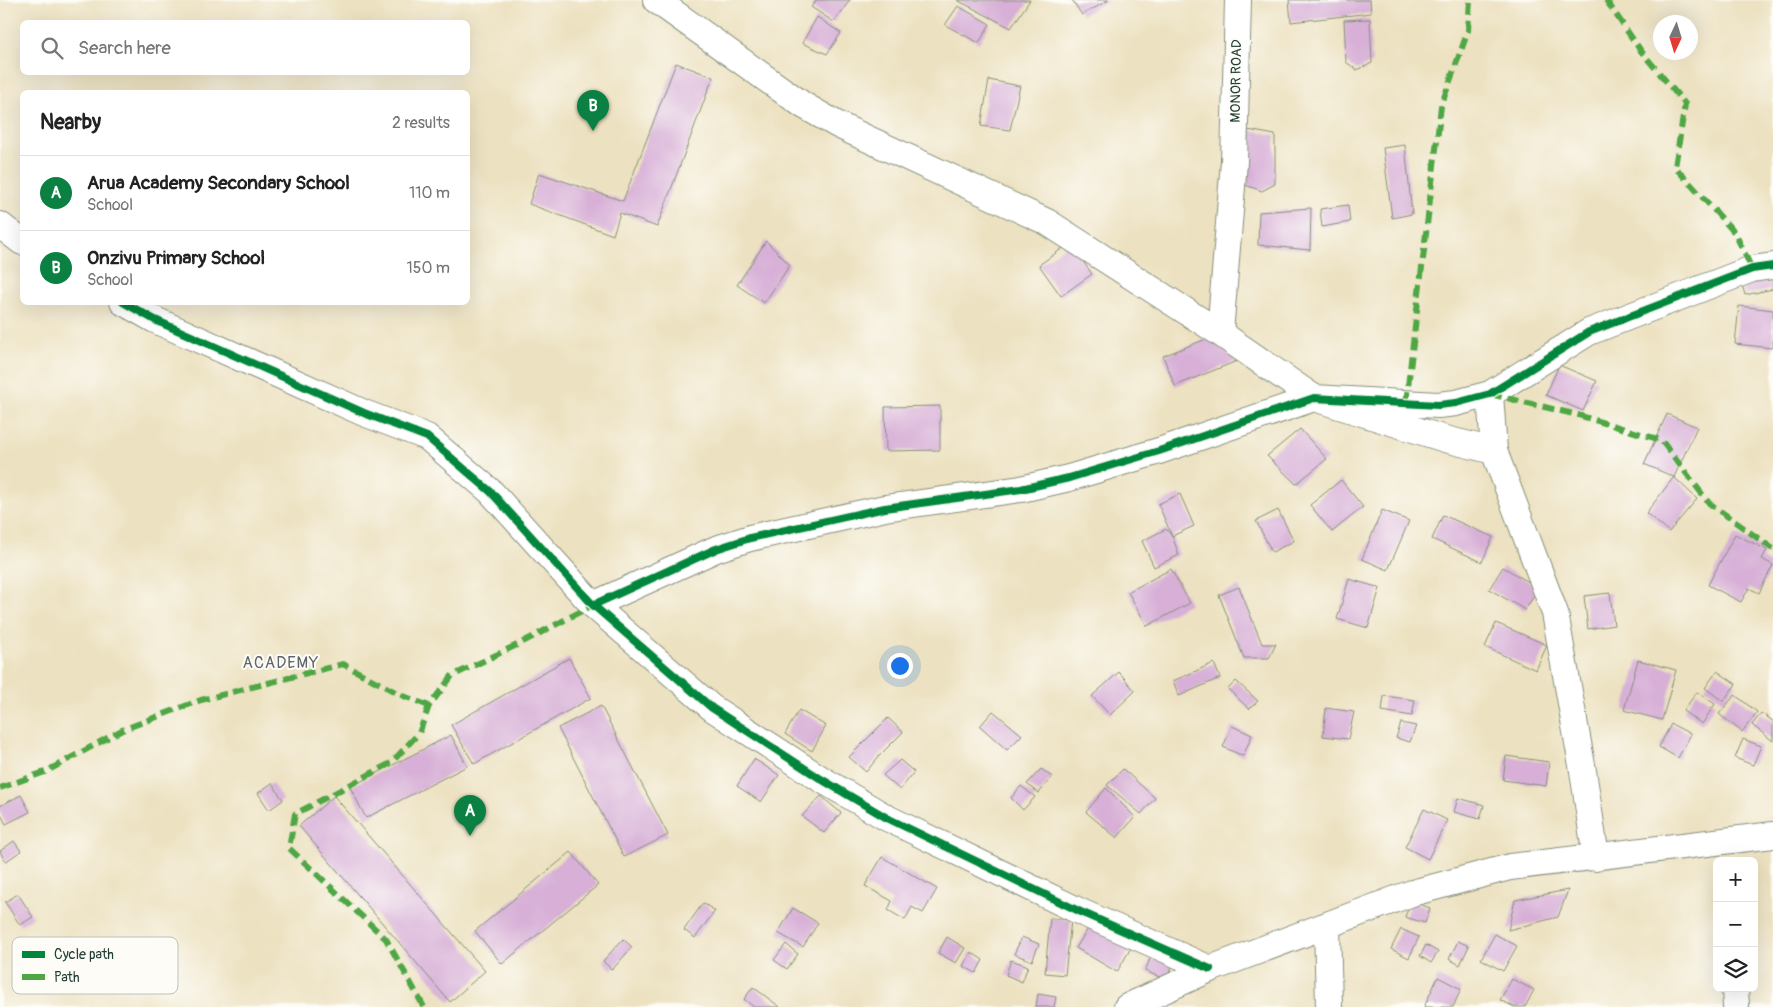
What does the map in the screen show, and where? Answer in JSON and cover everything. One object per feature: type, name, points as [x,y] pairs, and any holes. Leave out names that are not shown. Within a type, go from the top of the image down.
[{"type":"street","points":[[656,0],[803,105],[838,125],[1047,222],[1220,333],[1314,398],[1445,439],[1494,451]]},
{"type":"street","name":"MONOR ROAD","points":[[1220,333],[1234,162],[1238,0]]},
{"type":"street","points":[[0,224],[20,240]]},
{"type":"street","points":[[593,605],[716,549],[750,538],[885,508],[1021,489],[1069,478],[1159,451],[1314,398],[1438,404],[1456,403],[1490,394],[1589,332],[1752,269],[1773,266]]},
{"type":"street","points":[[128,305],[155,320],[346,405],[427,437],[491,492],[593,605],[712,708],[821,779],[887,818],[1083,913],[1210,969]]},
{"type":"street","points":[[1490,394],[1494,451],[1555,613],[1580,751],[1596,858]]},
{"type":"street","points":[[1127,1007],[1210,969],[1412,893],[1510,867],[1596,858],[1722,851],[1773,834]]},
{"type":"street","points":[[1327,925],[1329,1007]]},
{"type":"street","points":[[1734,992],[1736,1007]]},
{"type":"building","points":[[817,0],[850,0],[834,22],[811,7]]},
{"type":"building","points":[[957,0],[1030,0],[1011,28]]},
{"type":"building","points":[[1072,0],[1109,0],[1082,15]]},
{"type":"building","points":[[1289,0],[1370,0],[1371,13],[1291,22]]},
{"type":"building","points":[[958,6],[990,24],[979,43],[945,25]]},
{"type":"building","points":[[817,17],[841,33],[827,54],[802,43]]},
{"type":"building","points":[[1370,19],[1372,63],[1357,70],[1346,62],[1344,20]]},
{"type":"building","points":[[676,63],[713,77],[657,227],[620,213],[613,235],[529,204],[539,173],[623,201]]},
{"type":"building","points":[[989,80],[1020,86],[1010,130],[981,126]]},
{"type":"building","points":[[1248,130],[1275,135],[1275,184],[1262,191],[1245,185]]},
{"type":"building","points":[[1405,145],[1412,214],[1392,218],[1383,148]]},
{"type":"building","points":[[1348,205],[1350,222],[1322,227],[1320,209]]},
{"type":"building","points":[[1311,208],[1310,250],[1258,245],[1259,212]]},
{"type":"building","points":[[766,241],[790,265],[764,303],[737,285]]},
{"type":"building","points":[[1070,243],[1092,274],[1061,296],[1039,265]]},
{"type":"building","points":[[1773,270],[1773,289],[1745,295],[1740,277]]},
{"type":"building","points":[[1739,306],[1773,310],[1773,348],[1735,344]]},
{"type":"building","points":[[1209,338],[1237,361],[1175,386],[1163,356]]},
{"type":"building","points":[[1559,365],[1597,381],[1583,411],[1546,395]]},
{"type":"building","points":[[940,406],[940,450],[886,451],[885,407]]},
{"type":"building","points":[[1667,414],[1697,427],[1674,477],[1644,464]]},
{"type":"building","points":[[1300,429],[1327,459],[1296,484],[1267,456]]},
{"type":"building","points":[[1674,477],[1697,499],[1669,532],[1646,513]]},
{"type":"building","points":[[1341,480],[1363,507],[1332,532],[1310,505]]},
{"type":"building","points":[[1180,494],[1194,526],[1172,536],[1158,504]]},
{"type":"building","points":[[1278,510],[1294,541],[1272,552],[1256,521]]},
{"type":"building","points":[[1382,510],[1409,521],[1388,570],[1362,559]]},
{"type":"building","points":[[1443,515],[1493,537],[1482,562],[1432,539]]},
{"type":"building","points":[[1166,529],[1172,536],[1179,555],[1154,567],[1142,541]]},
{"type":"building","points":[[1735,534],[1767,550],[1762,559],[1773,565],[1759,593],[1749,588],[1741,602],[1708,585]]},
{"type":"building","points":[[1503,567],[1539,588],[1525,610],[1489,589]]},
{"type":"building","points":[[1171,569],[1190,603],[1147,626],[1128,592]]},
{"type":"building","points":[[1349,579],[1380,588],[1368,628],[1337,619]]},
{"type":"building","points":[[1239,587],[1262,644],[1276,644],[1269,658],[1244,658],[1219,595]]},
{"type":"building","points":[[1610,593],[1614,625],[1588,629],[1584,596]]},
{"type":"building","points":[[1496,623],[1547,645],[1536,670],[1485,647]]},
{"type":"building","points":[[569,658],[591,698],[474,764],[451,725]]},
{"type":"building","points":[[1638,660],[1676,670],[1662,720],[1624,710]]},
{"type":"building","points":[[1214,663],[1220,678],[1179,696],[1173,681]]},
{"type":"building","points":[[1717,671],[1736,684],[1723,701],[1705,688]]},
{"type":"building","points":[[1119,672],[1135,691],[1110,715],[1092,696]]},
{"type":"building","points":[[1236,681],[1258,701],[1249,709],[1228,689]]},
{"type":"building","points":[[1697,692],[1715,704],[1702,724],[1683,711]]},
{"type":"building","points":[[1735,695],[1757,712],[1742,732],[1719,714]]},
{"type":"building","points":[[1384,696],[1415,700],[1412,716],[1382,711]]},
{"type":"building","points":[[601,706],[668,835],[624,857],[558,728]]},
{"type":"building","points":[[1326,708],[1354,712],[1348,739],[1323,736]]},
{"type":"building","points":[[799,710],[826,726],[812,751],[785,734]]},
{"type":"building","points":[[993,711],[1022,735],[1007,750],[980,726]]},
{"type":"building","points":[[1761,713],[1773,721],[1773,741],[1752,725]]},
{"type":"building","points":[[888,718],[903,732],[866,772],[849,757]]},
{"type":"building","points":[[1401,723],[1416,726],[1410,742],[1396,738]]},
{"type":"building","points":[[1671,724],[1691,734],[1678,758],[1659,747]]},
{"type":"building","points":[[1232,726],[1252,735],[1243,756],[1223,747]]},
{"type":"building","points":[[451,735],[467,766],[366,818],[350,787]]},
{"type":"building","points":[[1743,739],[1761,746],[1753,765],[1735,758]]},
{"type":"building","points":[[1506,756],[1549,762],[1546,786],[1503,780]]},
{"type":"building","points":[[754,759],[779,775],[761,802],[737,786]]},
{"type":"building","points":[[900,760],[914,772],[900,790],[883,775]]},
{"type":"building","points":[[1041,769],[1052,777],[1039,793],[1027,784]]},
{"type":"building","points":[[1123,769],[1155,798],[1141,814],[1107,785]]},
{"type":"building","points":[[272,783],[283,800],[269,810],[258,793]]},
{"type":"building","points":[[1021,786],[1035,797],[1023,810],[1011,798]]},
{"type":"building","points":[[1106,788],[1135,817],[1117,838],[1086,812]]},
{"type":"building","points":[[21,795],[30,812],[6,824],[0,813],[0,806]]},
{"type":"building","points":[[334,796],[485,971],[450,1002],[299,826]]},
{"type":"building","points":[[821,796],[841,813],[824,833],[802,816]]},
{"type":"building","points":[[1458,798],[1484,805],[1480,819],[1454,812]]},
{"type":"building","points":[[1424,809],[1447,820],[1428,859],[1405,847]]},
{"type":"building","points":[[14,841],[21,851],[5,862],[0,851]]},
{"type":"building","points":[[571,852],[598,885],[502,964],[475,931]]},
{"type":"building","points":[[882,857],[937,889],[923,913],[912,907],[905,920],[888,910],[892,901],[865,886]]},
{"type":"building","points":[[1568,890],[1558,917],[1508,930],[1515,900]]},
{"type":"building","points":[[18,894],[33,917],[20,925],[5,902]]},
{"type":"building","points":[[1411,901],[1430,908],[1425,923],[1405,917]]},
{"type":"building","points":[[703,903],[715,911],[695,938],[684,930]]},
{"type":"building","points":[[793,908],[818,923],[803,947],[778,933]]},
{"type":"building","points":[[1050,918],[1071,920],[1065,975],[1045,973]]},
{"type":"building","points":[[1092,922],[1132,946],[1117,972],[1076,948]]},
{"type":"building","points":[[1401,929],[1419,937],[1409,958],[1391,949]]},
{"type":"building","points":[[1495,934],[1517,946],[1503,971],[1481,959]]},
{"type":"building","points":[[947,937],[965,948],[956,963],[938,953]]},
{"type":"building","points":[[1022,937],[1039,944],[1032,961],[1014,954]]},
{"type":"building","points":[[623,939],[632,947],[612,970],[603,961]]},
{"type":"building","points":[[1458,941],[1469,946],[1460,965],[1449,959]]},
{"type":"building","points":[[786,944],[798,954],[787,969],[774,960]]},
{"type":"building","points":[[1426,945],[1438,952],[1431,963],[1420,956]]},
{"type":"building","points":[[971,952],[983,960],[976,973],[963,966]]},
{"type":"building","points":[[1153,952],[1174,961],[1167,980],[1145,971]]},
{"type":"building","points":[[1011,960],[1028,966],[1022,982],[1006,975]]},
{"type":"building","points":[[1438,977],[1461,989],[1453,1007],[1424,1007]]},
{"type":"building","points":[[1512,979],[1534,990],[1525,1007],[1514,1007],[1500,1000]]},
{"type":"building","points":[[753,987],[780,1007],[754,1007],[744,999]]},
{"type":"building","points":[[1038,994],[1056,997],[1054,1007],[1036,1007]]},
{"type":"marked path","points":[[1406,403],[1441,106],[1468,31],[1470,0]]},
{"type":"marked path","points":[[1606,0],[1641,51],[1685,104],[1675,167],[1735,233],[1752,269]]},
{"type":"marked path","points":[[1490,394],[1578,415],[1661,440],[1709,503],[1773,549]]},
{"type":"marked path","points":[[424,1007],[386,939],[289,848],[295,814],[391,763],[419,733],[429,706],[452,676],[519,644],[593,605]]},
{"type":"marked path","points":[[0,788],[45,772],[122,730],[201,700],[343,664],[401,695],[429,706]]},
{"type":"cycle path","points":[[593,605],[716,549],[750,538],[885,508],[1021,489],[1069,478],[1159,451],[1314,398],[1438,405],[1456,403],[1490,394],[1589,332],[1752,269],[1773,266]]},
{"type":"cycle path","points":[[128,305],[155,320],[364,413],[427,437],[491,492],[593,605],[712,708],[821,779],[887,818],[1083,913],[1210,969]]},
{"type":"place","name":"Onzivu Primary School","points":[[593,131]]},
{"type":"place","name":"Arua Academy Secondary School","points":[[470,836]]},
{"type":"district","name":"ACADEMY","points":[[281,663]]}]
